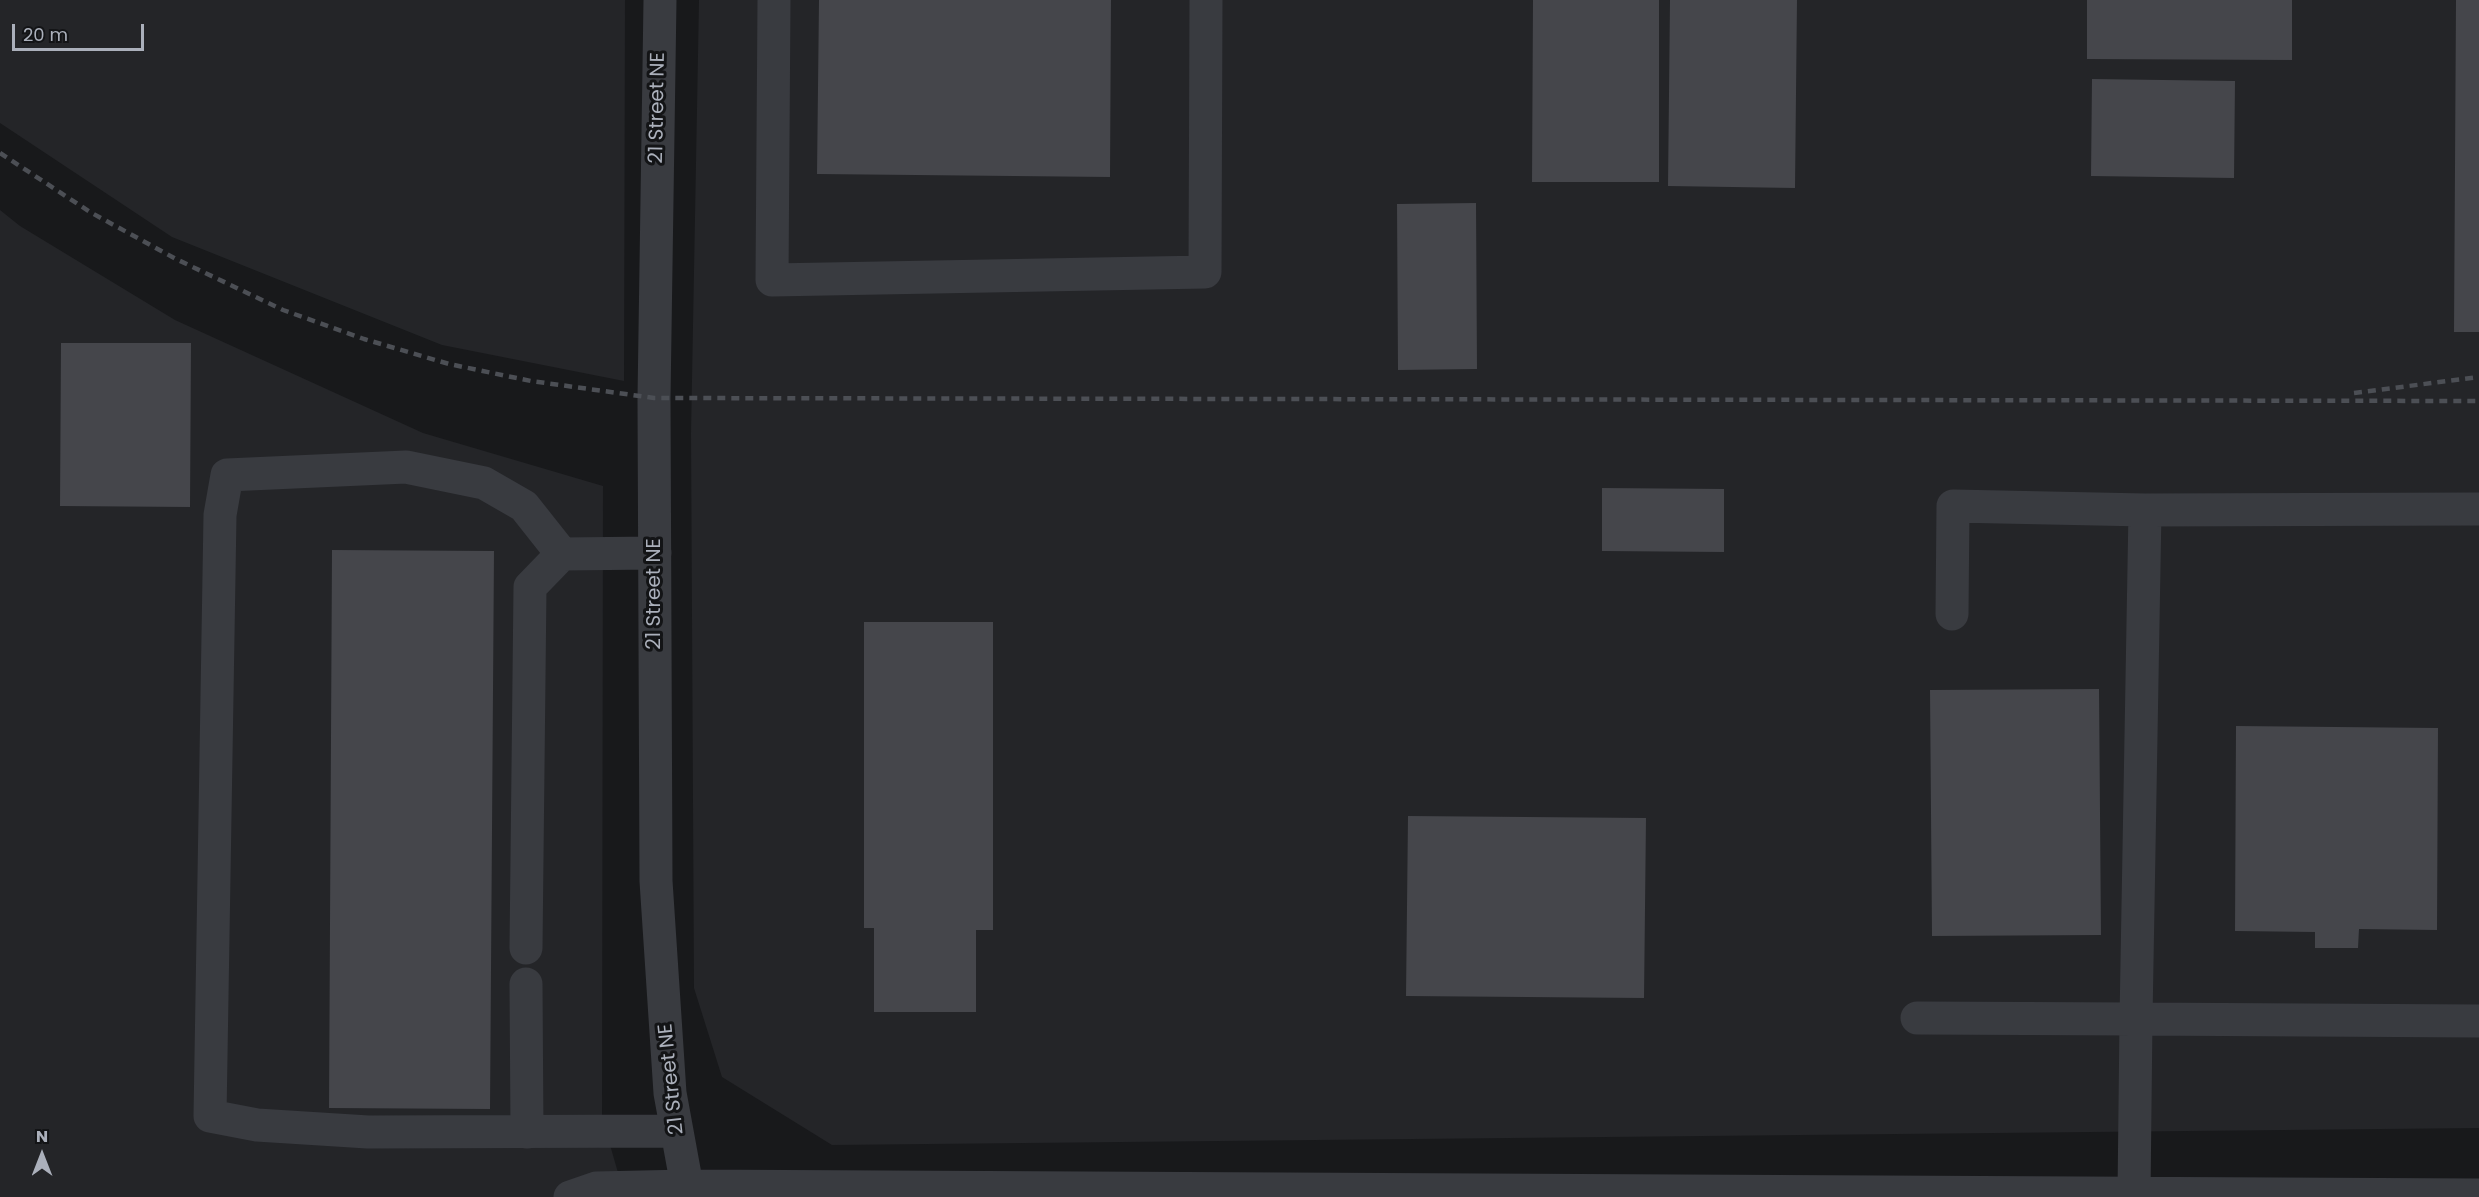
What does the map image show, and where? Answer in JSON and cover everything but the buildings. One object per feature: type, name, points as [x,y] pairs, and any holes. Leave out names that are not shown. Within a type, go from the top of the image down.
[{"type":"street","name":"21 Street NE","points":[[660,0],[654,398],[656,881],[669,1093],[687,1186]]},
{"type":"street","points":[[774,0],[771,280],[1205,272],[1206,0]]},
{"type":"street","points":[[562,554],[524,506],[484,483],[406,467],[227,475],[220,515],[210,1116],[257,1125],[368,1132],[676,1131]]},
{"type":"street","points":[[1952,614],[1953,506],[2145,510],[2479,509]]},
{"type":"street","points":[[2134,1194],[2145,510]]},
{"type":"street","points":[[526,948],[530,586],[562,554],[655,553]]},
{"type":"street","points":[[526,984],[527,1131]]},
{"type":"street","points":[[1917,1018],[2479,1021]]},
{"type":"street","points":[[570,1197],[596,1188],[687,1186],[2479,1195]]},
{"type":"shaded area","points":[[0,0],[625,0],[624,381],[442,345],[172,237],[0,123]]},
{"type":"shaded area","points":[[699,0],[2479,0],[2479,1128],[832,1145],[722,1077],[694,988],[691,433]]},
{"type":"shaded area","points":[[0,210],[20,226],[175,320],[423,433],[603,486],[602,1117],[625,1197],[0,1197]]},
{"type":"railway","points":[[0,153],[90,212],[176,259],[283,310],[364,339],[449,364],[531,381],[654,398],[2479,401]]},
{"type":"railway","points":[[2354,393],[2479,377]]}]
